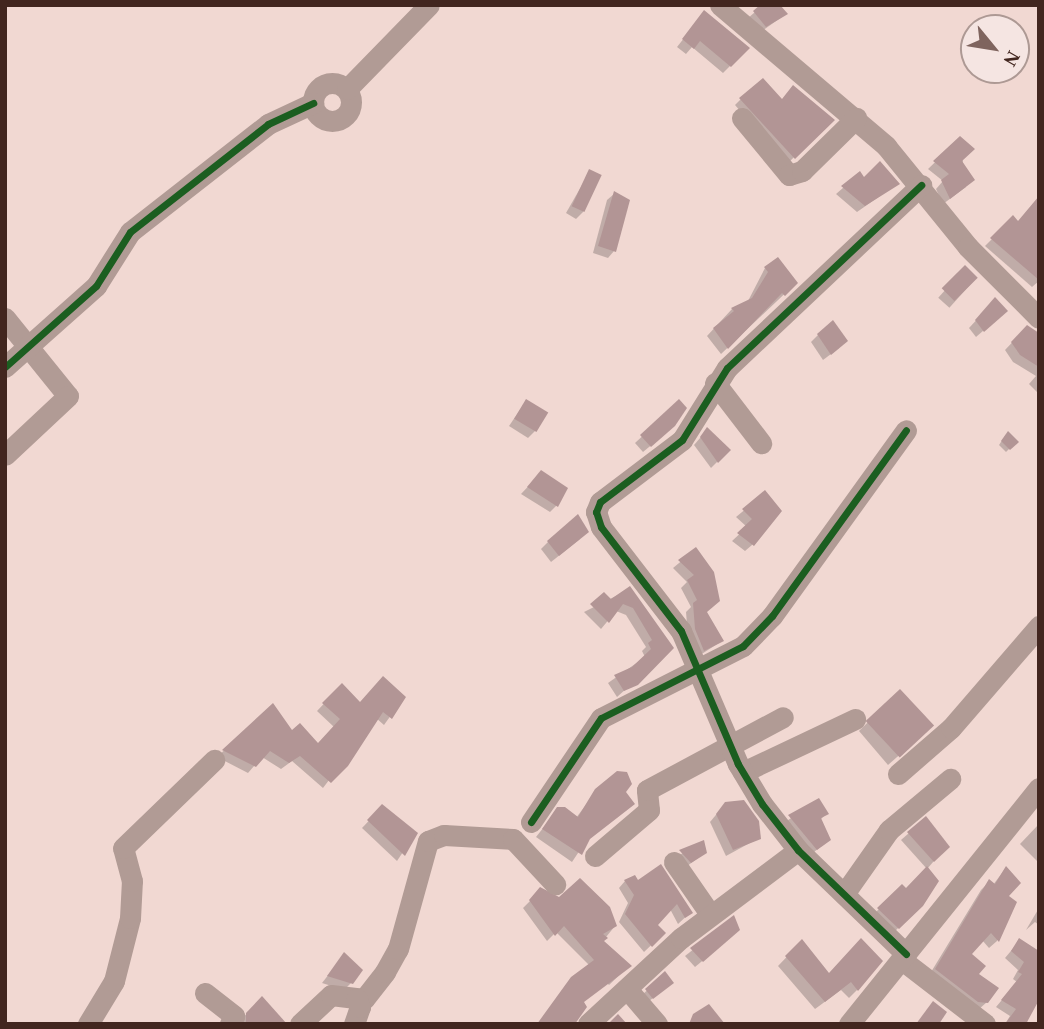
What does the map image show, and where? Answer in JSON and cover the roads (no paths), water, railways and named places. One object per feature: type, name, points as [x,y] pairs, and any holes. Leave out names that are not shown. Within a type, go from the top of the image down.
[{"type":"street","points":[[342,86],[407,5]]},
{"type":"street","points":[[342,86],[429,5]]},
{"type":"street","points":[[720,5],[856,118],[921,185],[968,247],[1039,318]]},
{"type":"street","points":[[325,84],[342,86],[352,100],[349,112],[340,120],[328,121],[317,115],[313,103],[316,92],[325,84]]},
{"type":"street","points":[[5,367],[96,286],[130,232],[268,124],[313,103]]},
{"type":"street","points":[[742,118],[789,175],[802,171],[856,118]]},
{"type":"street","points":[[921,185],[842,255],[715,383],[682,440],[600,502],[596,512],[601,527],[669,612],[743,772],[762,804],[799,850],[904,957],[985,1024]]},
{"type":"street","points":[[5,318],[30,345],[68,396],[5,455]]},
{"type":"street","points":[[715,383],[761,443]]},
{"type":"street","points":[[531,822],[601,718],[743,646],[772,617],[906,430]]},
{"type":"street","points":[[898,774],[951,728],[1039,626]]},
{"type":"street","points":[[595,856],[649,810],[647,790],[783,717]]},
{"type":"street","points":[[743,772],[855,719]]},
{"type":"street","points":[[88,1024],[114,981],[130,918],[132,881],[123,848],[214,760]]},
{"type":"street","points":[[844,894],[889,830],[950,779]]},
{"type":"street","points":[[849,1024],[1039,788]]},
{"type":"street","points":[[300,1024],[331,995],[357,999],[368,996],[398,949],[428,841],[444,835],[513,839],[555,884]]},
{"type":"street","points":[[587,1024],[710,914],[799,850]]},
{"type":"street","points":[[674,862],[710,914]]},
{"type":"street","points":[[627,989],[657,1024]]},
{"type":"street","points":[[205,993],[234,1016],[230,1024]]},
{"type":"street","points":[[354,1024],[360,1007],[357,999]]}]
